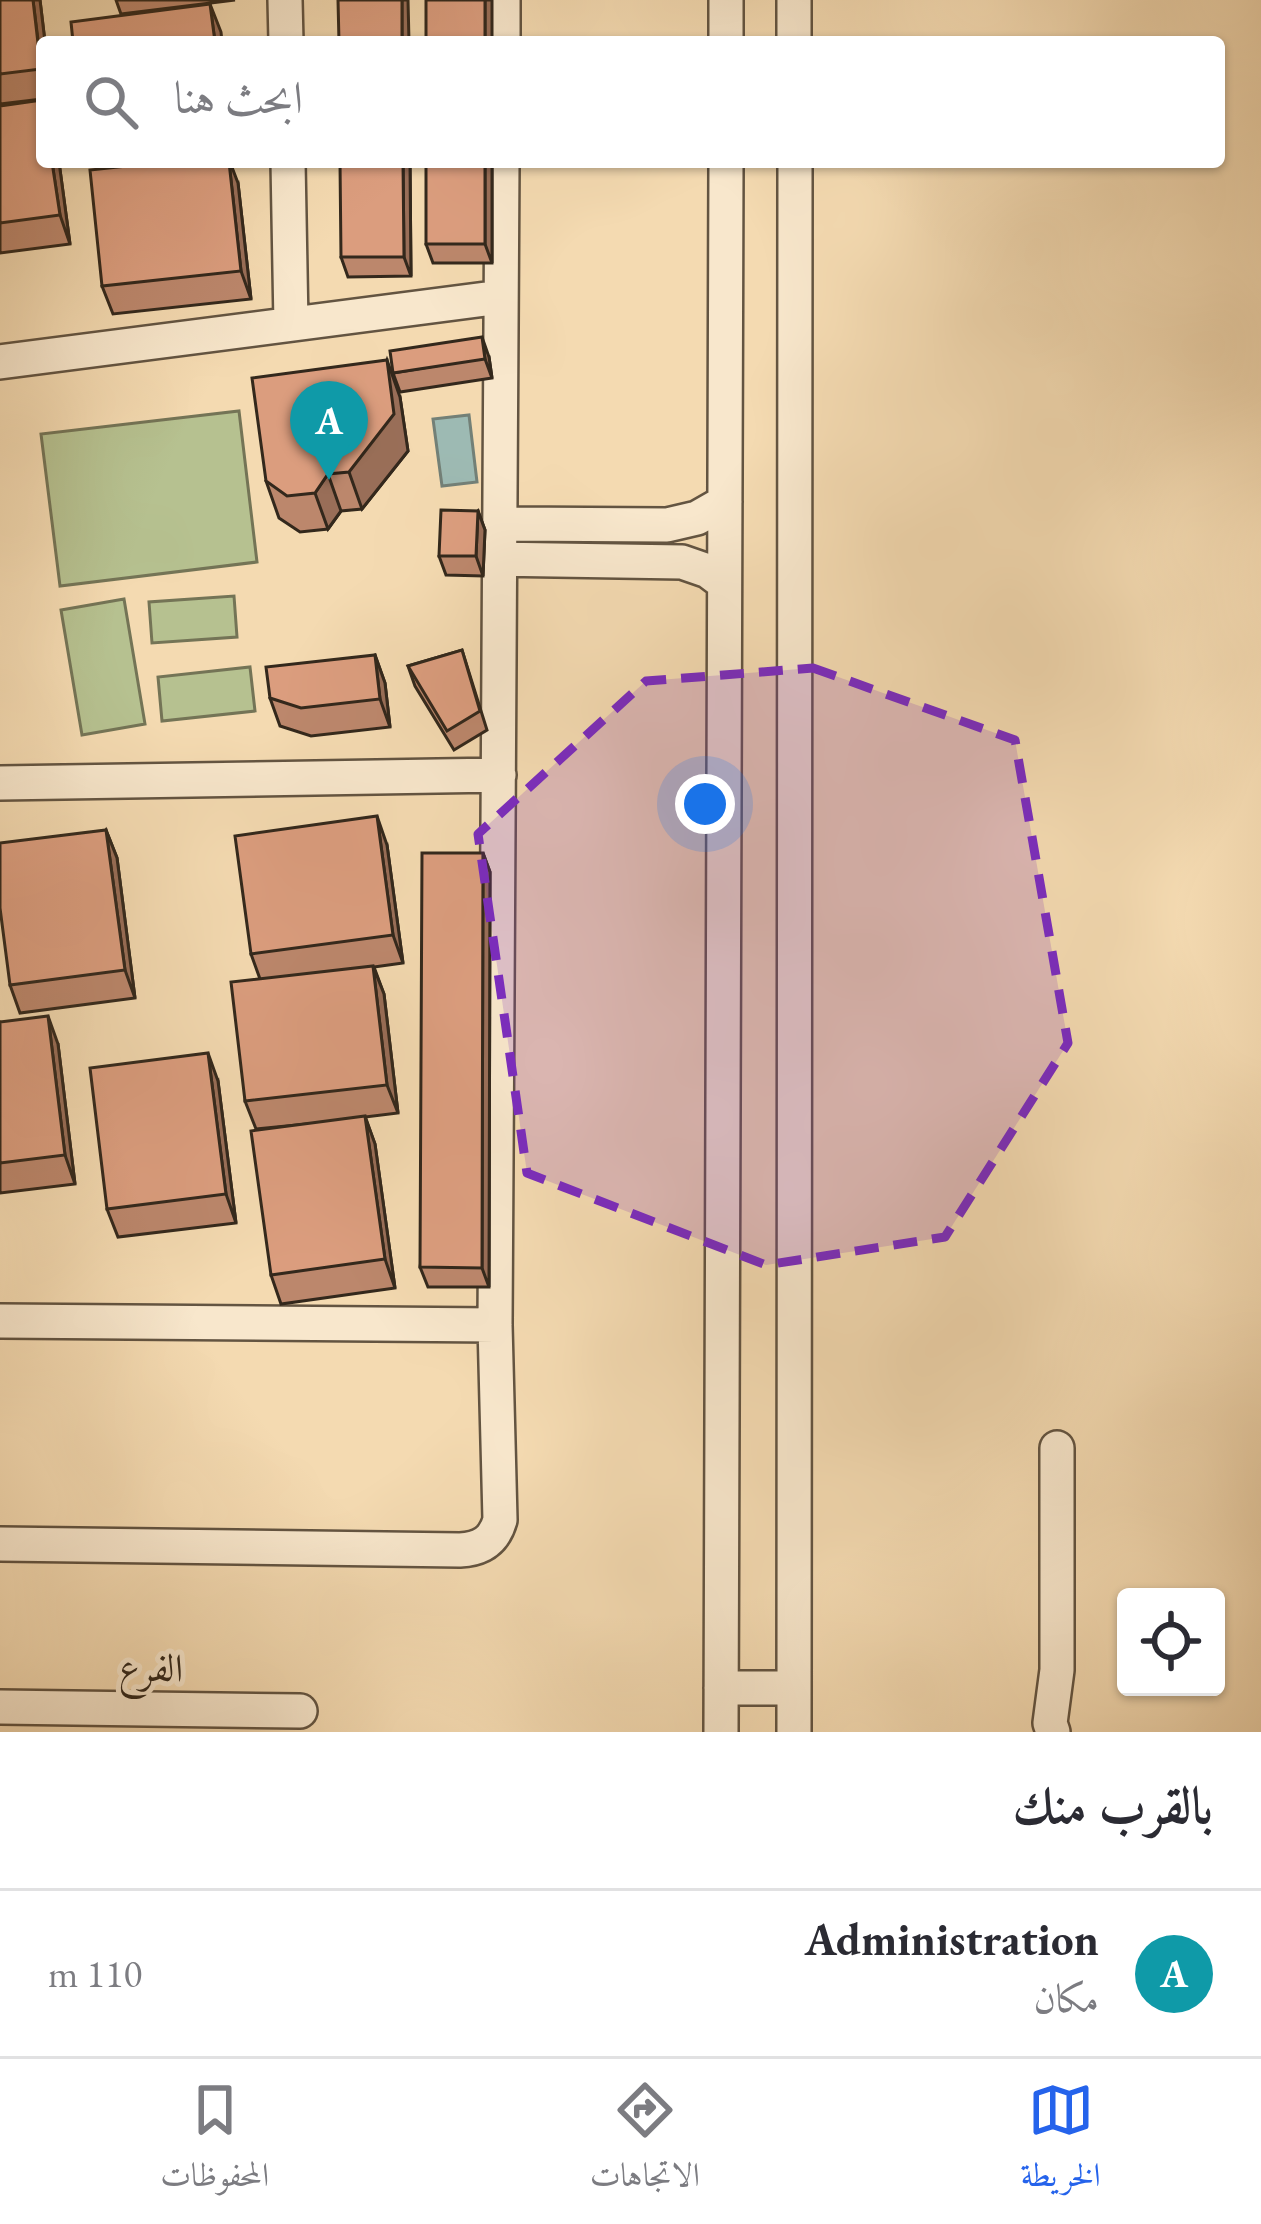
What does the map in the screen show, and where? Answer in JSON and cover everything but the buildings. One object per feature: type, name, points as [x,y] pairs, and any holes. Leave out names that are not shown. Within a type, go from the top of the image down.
[{"type":"street","points":[[285,0],[286,36]]},
{"type":"street","points":[[503,0],[503,36]]},
{"type":"street","points":[[726,0],[726,36]]},
{"type":"street","points":[[794,0],[794,36]]},
{"type":"street","points":[[288,168],[291,324]]},
{"type":"street","points":[[0,1544],[460,1550],[482,1546],[500,1520],[495,1325],[502,168]]},
{"type":"street","points":[[721,1732],[726,168]]},
{"type":"street","points":[[794,1732],[795,168]]},
{"type":"street","points":[[0,362],[501,297]]},
{"type":"street","points":[[500,524],[667,525],[697,518],[725,502]]},
{"type":"street","points":[[500,559],[682,562],[724,583]]},
{"type":"street","points":[[0,783],[499,775]]},
{"type":"street","points":[[0,1321],[495,1325]]},
{"type":"street","points":[[1053,1732],[1057,1448]]},
{"type":"street","points":[[721,1688],[794,1688]]},
{"type":"street","name":"الفرع","points":[[0,1708],[301,1711]]},
{"type":"highlighted area","points":[[813,668],[1015,740],[1068,1043],[945,1237],[766,1265],[527,1173],[478,834],[646,681]]},
{"type":"green space","points":[[239,411],[257,562],[60,586],[41,434]]},
{"type":"green space","points":[[234,596],[237,637],[152,643],[149,602]]},
{"type":"green space","points":[[124,599],[145,724],[82,735],[61,610]]},
{"type":"green space","points":[[250,667],[255,711],[162,721],[158,677]]},
{"type":"water","points":[[469,415],[477,482],[442,486],[433,419]]},
{"type":"place","name":"Administration","points":[[329,480]]}]
